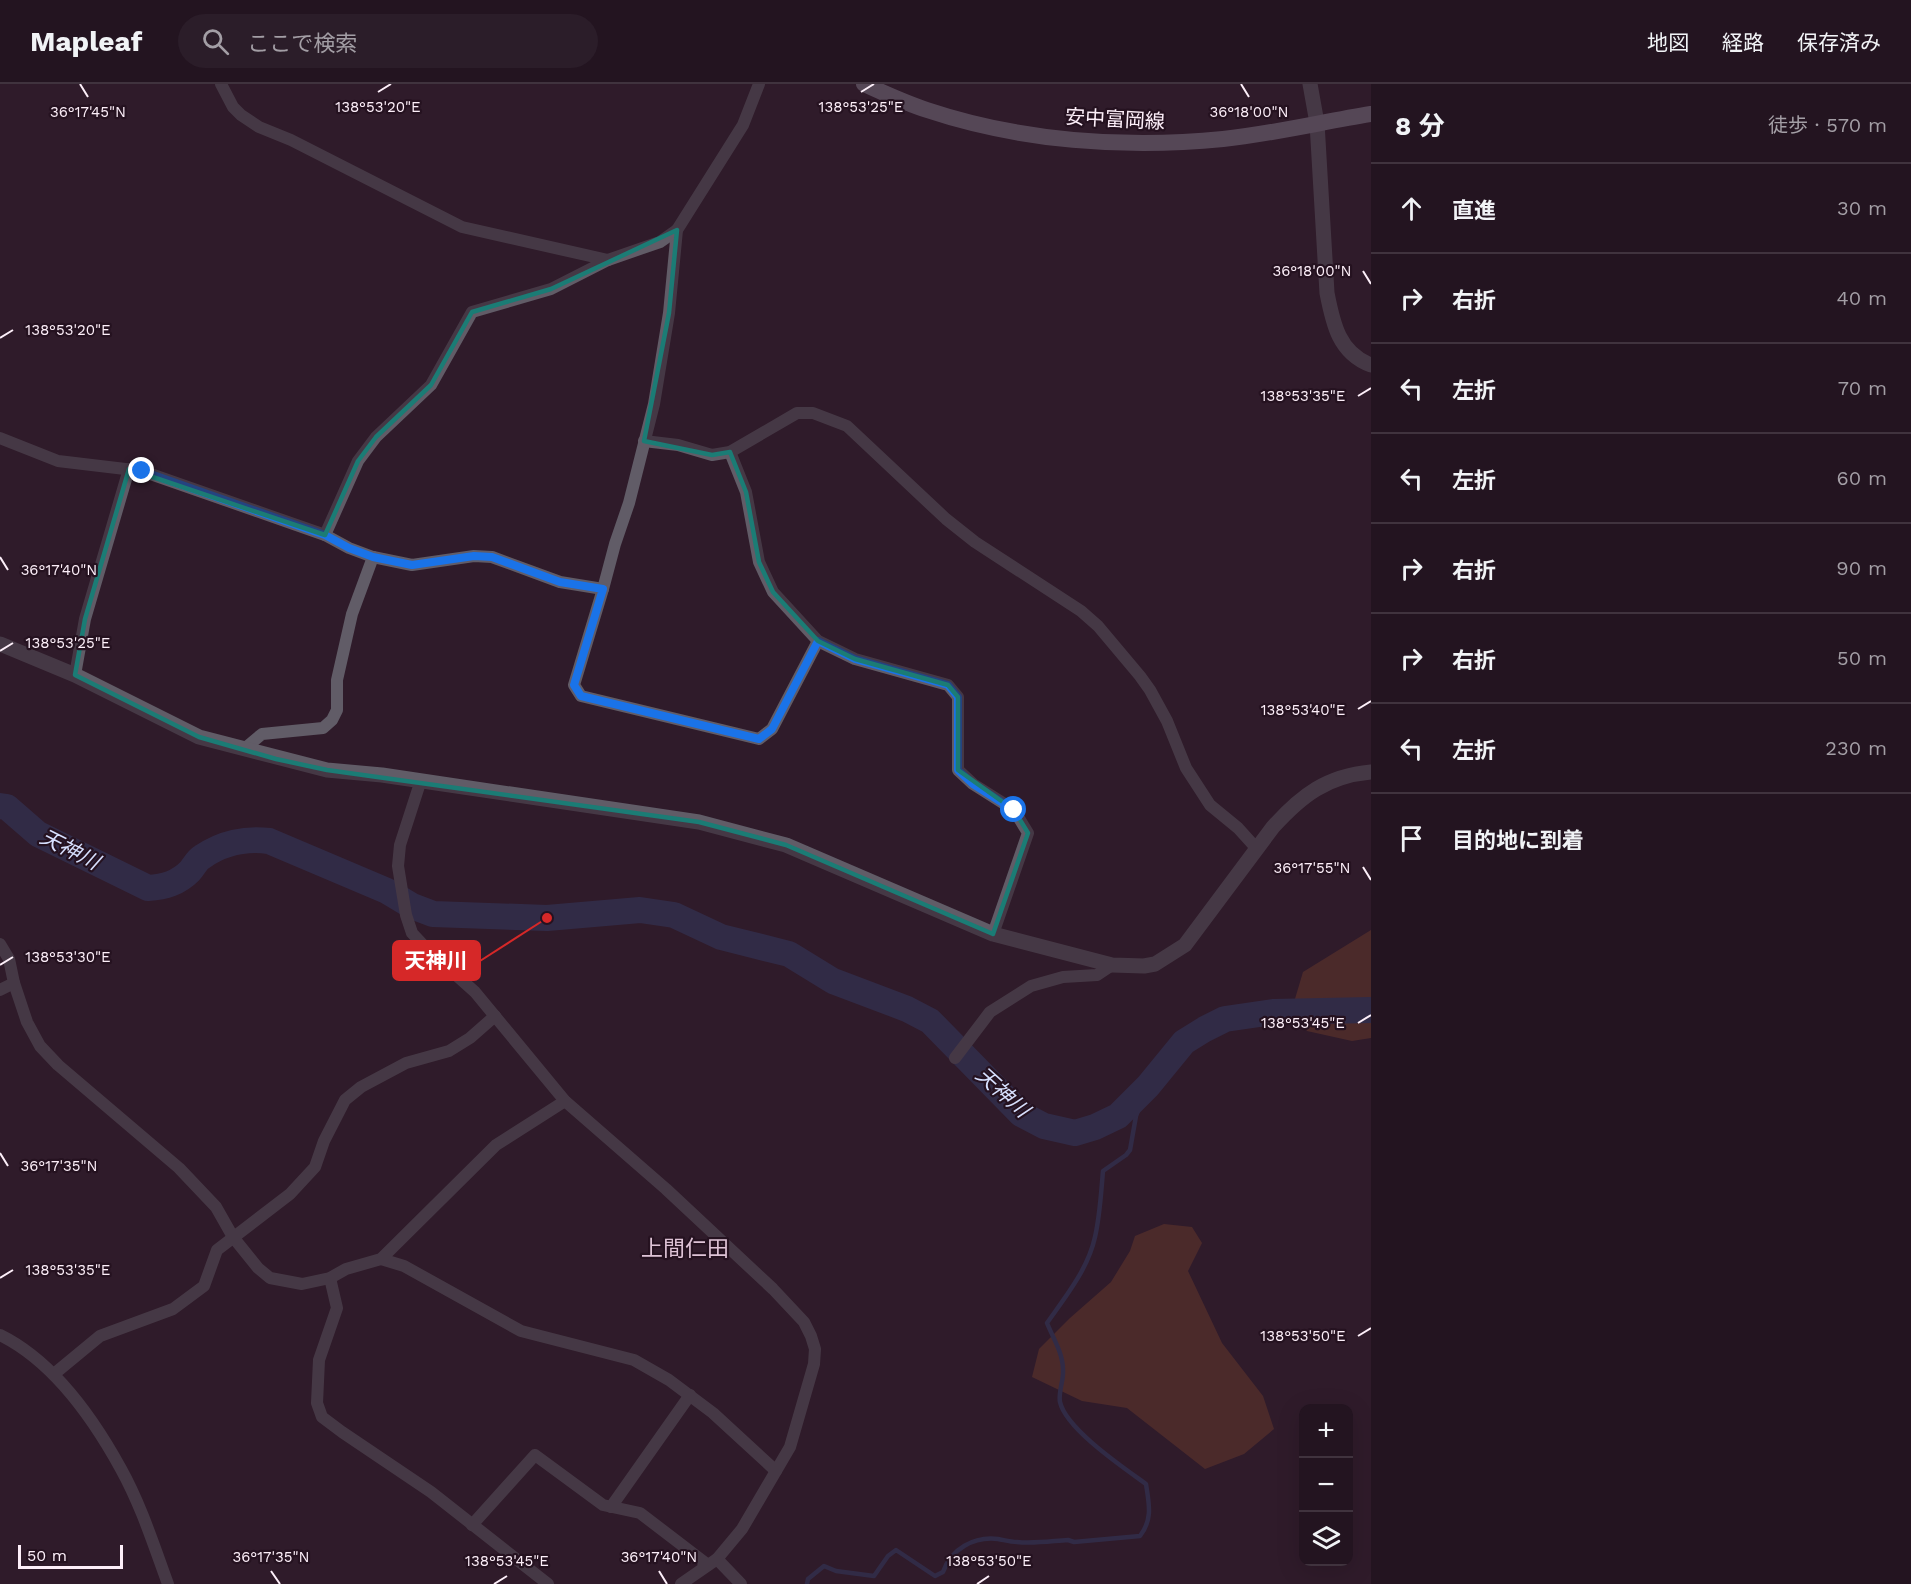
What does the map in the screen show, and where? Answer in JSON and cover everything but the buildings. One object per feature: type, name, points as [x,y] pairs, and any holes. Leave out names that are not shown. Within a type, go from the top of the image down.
[{"type":"main road","name":"安中富岡線","points":[[864,84],[926,110],[985,126],[1084,142],[1168,143],[1225,139],[1371,114]]},
{"type":"street","points":[[221,84],[233,107],[259,127],[291,140],[462,227],[608,260]]},
{"type":"street","points":[[325,535],[358,461],[376,437],[430,385],[472,312],[551,289],[608,260],[660,242],[677,230],[742,125],[759,84]]},
{"type":"street","points":[[1310,84],[1317,123],[1327,293],[1331,318],[1344,348],[1356,358],[1371,365]]},
{"type":"street","points":[[677,230],[669,312],[654,404],[629,503],[574,685],[581,696],[759,739],[772,729],[818,641]]},
{"type":"street","points":[[644,441],[678,445],[712,455],[730,452],[797,413],[813,412],[847,426],[960,531],[1081,611],[1098,626],[1150,690],[1167,721],[1186,768],[1210,805],[1238,828],[1257,849]]},
{"type":"street","points":[[0,438],[58,461],[142,471],[325,535],[349,548],[373,557],[412,565],[474,556],[492,557],[560,582],[603,589]]},
{"type":"street","points":[[730,452],[746,492],[759,562],[773,592],[818,641],[855,659],[948,685],[958,697],[958,770],[973,784],[1014,810],[1028,833],[993,934]]},
{"type":"street","points":[[75,675],[85,618],[129,470]]},
{"type":"street","points":[[244,749],[262,734],[323,728],[333,720],[337,710],[337,680],[352,614],[373,557]]},
{"type":"street","points":[[0,644],[75,675],[199,737],[327,770],[421,780],[699,822],[786,845],[993,934],[1112,964],[1144,966],[1155,964],[1185,945],[1273,827],[1305,795],[1342,777],[1370,770]]},
{"type":"street","points":[[421,780],[400,845],[398,866],[402,896],[412,933],[474,992],[565,1101],[666,1189],[765,1281],[804,1322],[814,1349],[814,1364],[790,1447],[742,1529],[712,1562],[681,1584]]},
{"type":"street","points":[[0,944],[9,959],[27,1022],[40,1046],[58,1065],[179,1168],[216,1207],[233,1237],[258,1268],[270,1278],[302,1284],[330,1278],[346,1269],[381,1259],[496,1145],[565,1101]]},
{"type":"street","points":[[955,1058],[990,1012],[1031,987],[1063,977],[1097,975],[1112,964]]},
{"type":"street","points":[[0,990],[14,983]]},
{"type":"street","points":[[54,1374],[100,1336],[173,1309],[204,1286],[217,1250],[304,1181],[315,1167],[324,1141],[345,1100],[361,1087],[406,1064],[449,1051],[471,1038],[495,1016]]},
{"type":"street","points":[[381,1259],[404,1266],[521,1331],[634,1360],[690,1395],[776,1471]]},
{"type":"street","points":[[330,1278],[337,1308],[319,1360],[317,1403],[322,1417],[431,1492],[548,1584]]},
{"type":"street","points":[[0,1335],[18,1344],[54,1374],[84,1411],[122,1470],[143,1517],[168,1584]]},
{"type":"street","points":[[611,1507],[690,1395]]},
{"type":"street","points":[[472,1524],[535,1455],[603,1505],[640,1513],[741,1584]]},
{"type":"highlighted area","points":[[677,230],[669,313],[644,441],[712,455],[730,452],[746,492],[759,562],[773,592],[818,641],[855,659],[948,685],[958,697],[958,770],[1014,810],[1028,833],[993,934],[786,845],[699,822],[327,770],[276,759],[199,737],[75,675],[85,619],[129,469],[325,535],[358,461],[376,437],[431,385],[472,312],[551,289]]},
{"type":"shaded area","points":[[1371,930],[1371,1038],[1352,1041],[1307,1031],[1292,1009],[1303,972]]},
{"type":"shaded area","points":[[1164,1224],[1192,1227],[1202,1243],[1188,1271],[1222,1343],[1263,1396],[1274,1429],[1244,1454],[1205,1469],[1127,1408],[1082,1401],[1032,1377],[1039,1349],[1111,1282],[1130,1251],[1135,1236]]},
{"type":"waterway","name":"天神川","points":[[0,806],[7,807],[38,834],[148,888],[176,881],[190,871],[200,858],[218,848],[243,841],[260,840],[269,841],[387,891],[412,906],[433,914],[547,918],[640,910],[674,915],[721,937],[789,954],[833,981],[907,1009],[930,1021],[1021,1114],[1044,1126],[1075,1133],[1118,1116],[1148,1086],[1184,1042],[1225,1019],[1273,1012],[1371,1010]]},
{"type":"waterway","points":[[807,1584],[808,1579],[824,1566],[836,1571],[874,1576],[888,1556],[896,1550],[935,1576],[943,1572],[952,1557],[964,1546],[980,1540],[998,1539],[1029,1543],[1068,1540],[1074,1542],[1140,1536],[1148,1517],[1146,1484],[1084,1436],[1065,1413],[1060,1402],[1063,1364],[1047,1323],[1076,1282],[1092,1249],[1097,1229],[1103,1171],[1130,1150],[1136,1116],[1148,1086]]},
{"type":"place","name":"天神川","points":[[547,918]]},
{"type":"district","name":"上間仁田","points":[[685,1248]]},
{"type":"route","points":[[142,471],[325,535],[349,548],[373,557],[412,565],[474,556],[492,557],[560,582],[603,589],[574,685],[581,696],[759,739],[772,729],[818,641],[855,659],[948,685],[958,697],[958,770],[973,784],[1014,810]]}]
